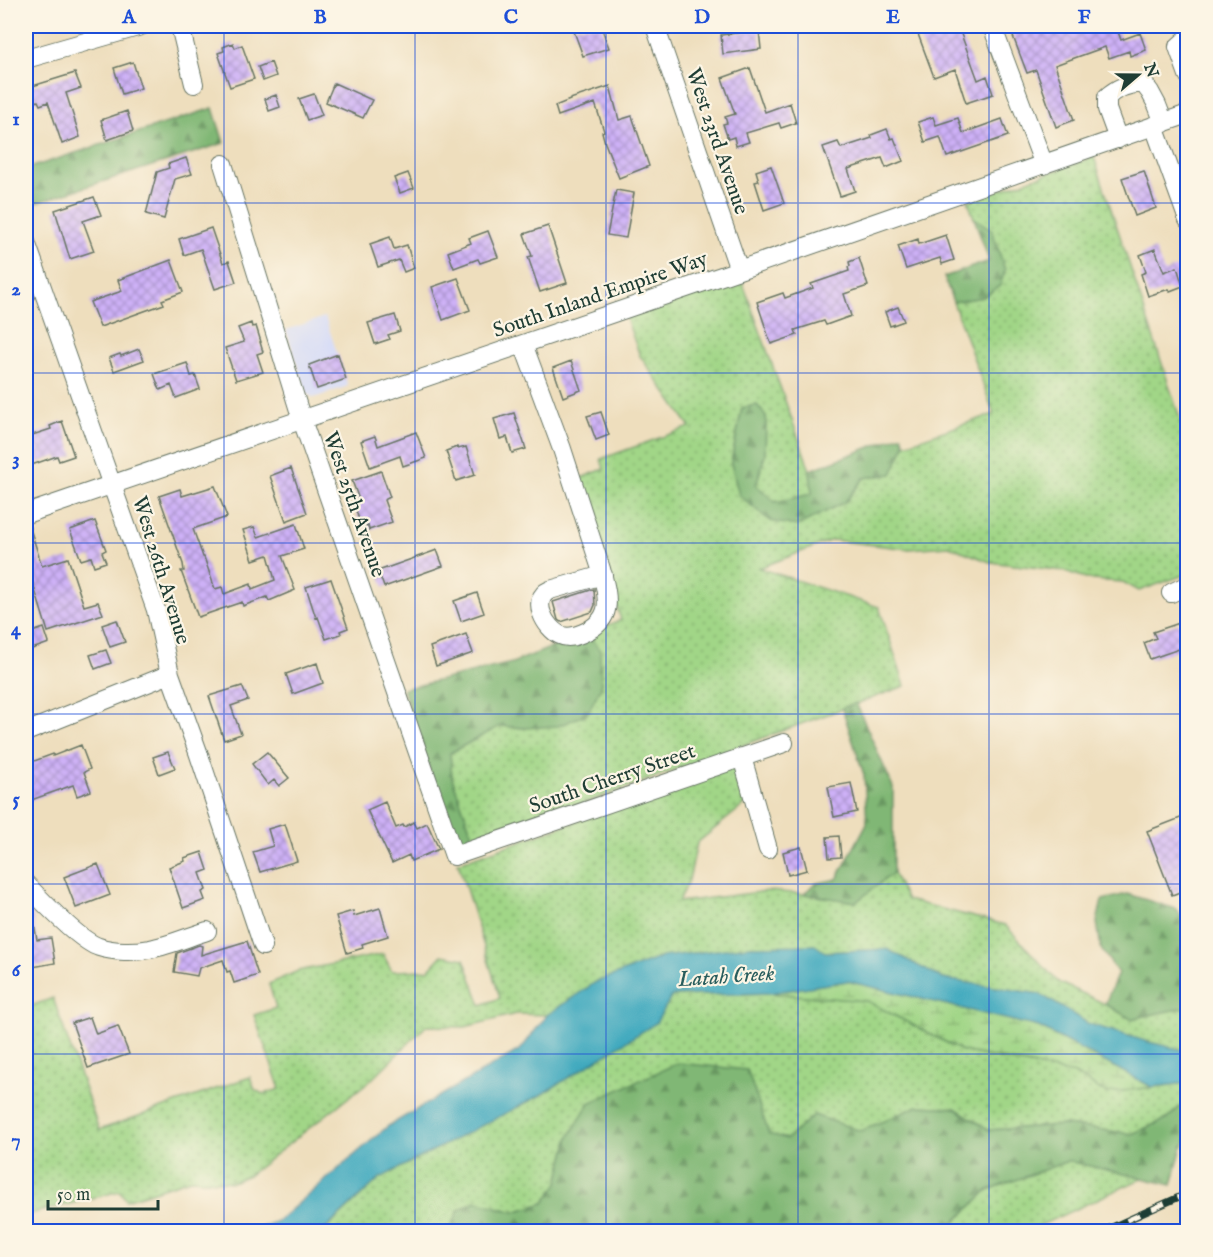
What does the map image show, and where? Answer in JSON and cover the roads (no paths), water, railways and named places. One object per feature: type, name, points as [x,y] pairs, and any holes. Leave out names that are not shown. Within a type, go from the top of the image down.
[{"type":"street","points":[[26,59],[141,26]]},
{"type":"street","points":[[180,26],[194,84]]},
{"type":"street","name":"West 23rd Avenue","points":[[655,26],[739,270]]},
{"type":"street","points":[[992,26],[1044,165]]},
{"type":"street","points":[[1188,38],[1178,47],[1188,75]]},
{"type":"street","points":[[1118,139],[1107,109],[1107,97],[1114,91],[1132,83],[1144,84],[1150,92],[1188,220]]},
{"type":"street","name":"South Inland Empire Way","points":[[26,514],[1188,114]]},
{"type":"street","name":"West 25th Avenue","points":[[223,164],[302,420],[453,856]]},
{"type":"street","name":"West 26th Avenue","points":[[26,242],[156,610],[170,674],[263,946]]},
{"type":"street","points":[[523,344],[562,449],[603,575]]},
{"type":"street","points":[[26,732],[170,674]]},
{"type":"street","name":"South Cherry Street","points":[[453,856],[784,743]]},
{"type":"street","points":[[742,757],[768,849]]},
{"type":"street","points":[[26,884],[78,934],[99,947],[141,951],[207,931]]},
{"type":"water","name":"Latah Creek","points":[[815,945],[825,952],[887,949],[943,979],[1040,994],[1089,1024],[1187,1051],[1187,1083],[1152,1087],[1039,1027],[847,981],[770,993],[672,996],[656,1023],[539,1096],[380,1178],[323,1231],[253,1231],[279,1220],[388,1126],[521,1049],[547,1015],[596,982],[662,957],[750,946]]},
{"type":"railway","points":[[1101,1232],[1188,1193]]}]
